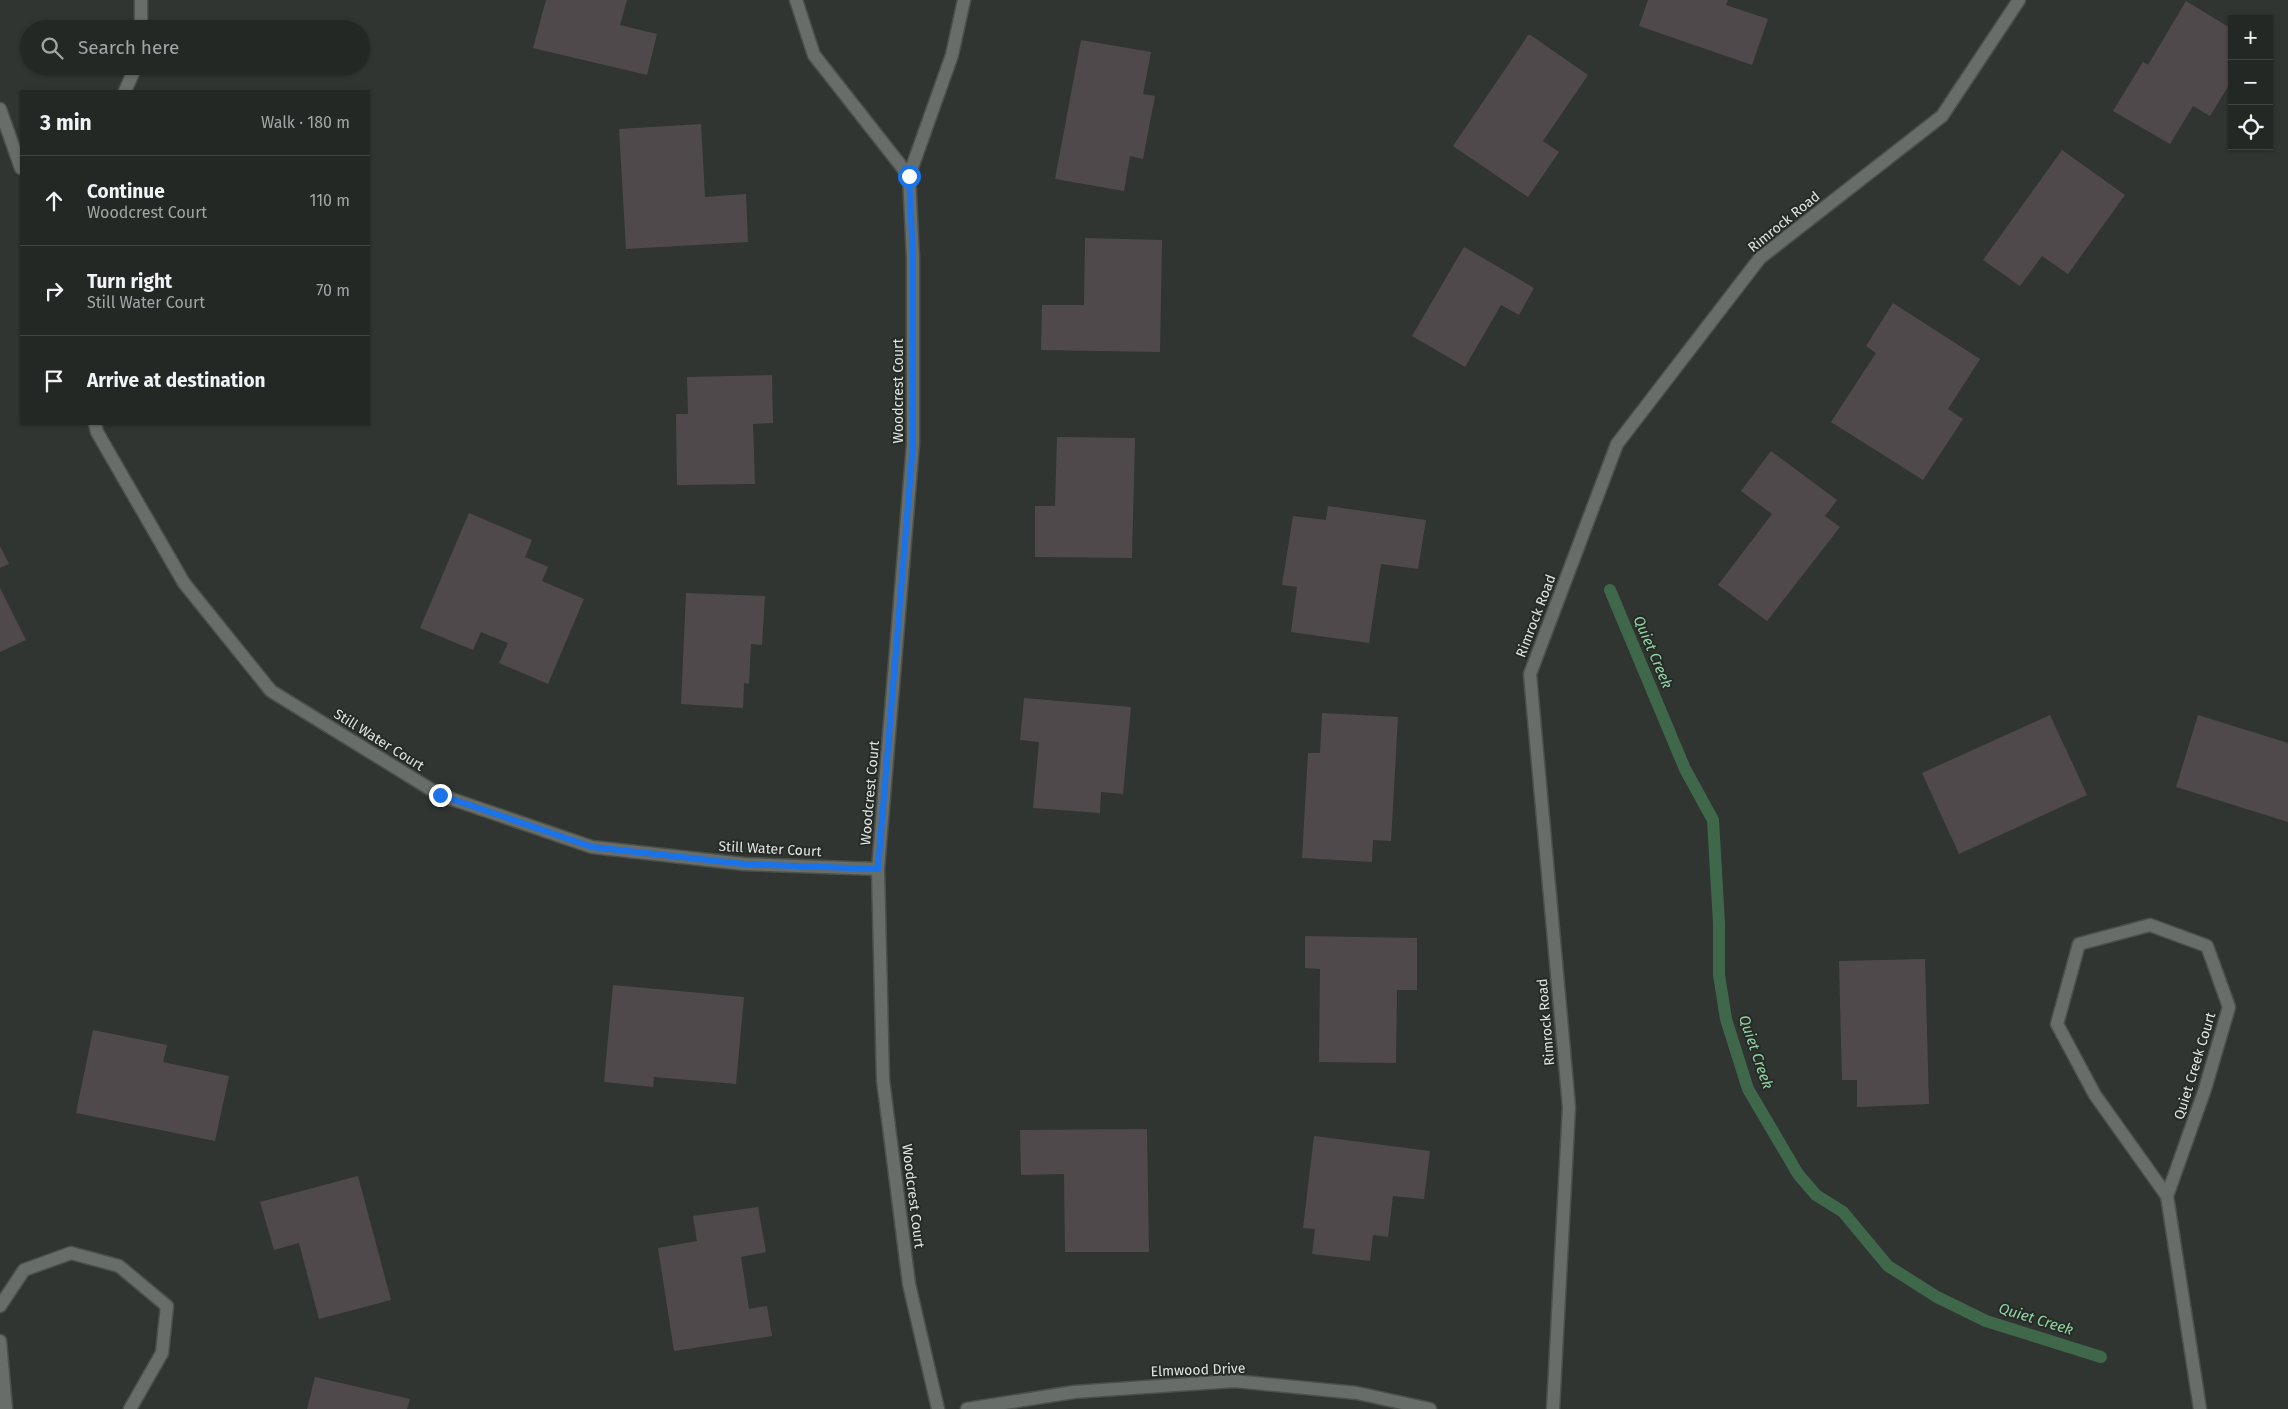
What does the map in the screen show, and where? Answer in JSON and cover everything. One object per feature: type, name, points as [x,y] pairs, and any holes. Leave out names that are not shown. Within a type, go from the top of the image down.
[{"type":"street","points":[[141,0],[141,20]]},
{"type":"street","points":[[796,0],[814,55],[909,176]]},
{"type":"street","name":"Woodcrest Court","points":[[938,1409],[909,1284],[883,1080],[878,869],[913,444],[913,258],[909,176],[952,55],[964,0]]},
{"type":"street","name":"Rimrock Road","points":[[1553,1409],[1569,1106],[1530,674],[1617,444],[1760,258],[1942,116],[2019,0]]},
{"type":"street","points":[[125,90],[132,75]]},
{"type":"street","points":[[0,109],[20,165]]},
{"type":"street","name":"Still Water Court","points":[[95,425],[97,432],[184,583],[271,691],[440,795],[592,847],[744,864],[878,869]]},
{"type":"street","name":"Quiet Creek Court","points":[[2167,1196],[2205,1089],[2229,1007],[2207,946],[2150,925],[2079,944],[2057,1024],[2095,1095],[2167,1196],[2200,1409]]},
{"type":"street","points":[[0,1306],[24,1270],[71,1253],[119,1266],[167,1306],[162,1353],[130,1409]]},
{"type":"street","points":[[0,1340],[6,1409]]},
{"type":"street","name":"Elmwood Drive","points":[[967,1409],[1074,1392],[1234,1381],[1357,1393],[1430,1409]]},
{"type":"building","points":[[546,0],[627,0],[620,25],[657,34],[647,75],[533,48]]},
{"type":"building","points":[[1648,0],[1728,0],[1726,5],[1768,19],[1752,65],[1639,26]]},
{"type":"building","points":[[2186,1],[2228,27],[2228,87],[2210,116],[2193,106],[2170,144],[2113,111],[2143,62],[2148,65]]},
{"type":"building","points":[[1529,34],[1588,75],[1543,141],[1559,152],[1528,197],[1453,146]]},
{"type":"building","points":[[1081,40],[1151,52],[1143,94],[1155,96],[1143,159],[1130,156],[1124,191],[1055,179]]},
{"type":"building","points":[[701,124],[705,197],[746,194],[748,242],[626,249],[619,129]]},
{"type":"building","points":[[2062,150],[2125,195],[2068,274],[2042,256],[2020,286],[1983,260]]},
{"type":"building","points":[[1085,238],[1162,240],[1160,352],[1041,350],[1042,305],[1084,305]]},
{"type":"building","points":[[1464,247],[1534,288],[1519,315],[1501,305],[1465,367],[1412,336]]},
{"type":"building","points":[[1893,303],[1980,359],[1948,409],[1963,419],[1923,480],[1831,422],[1876,353],[1866,346]]},
{"type":"building","points":[[772,375],[773,423],[753,424],[755,484],[677,485],[676,414],[688,414],[687,377]]},
{"type":"building","points":[[1057,437],[1135,438],[1132,558],[1035,557],[1035,506],[1055,506]]},
{"type":"building","points":[[1771,451],[1837,500],[1825,516],[1840,527],[1767,621],[1718,585],[1772,514],[1741,491]]},
{"type":"building","points":[[1328,506],[1426,520],[1418,569],[1381,564],[1369,643],[1291,632],[1297,587],[1282,585],[1293,516],[1326,520]]},
{"type":"building","points":[[469,513],[532,540],[525,557],[548,567],[542,581],[584,599],[548,684],[499,663],[508,643],[481,632],[473,650],[420,628]]},
{"type":"building","points":[[0,546],[9,564],[0,568]]},
{"type":"building","points":[[0,588],[26,640],[0,652]]},
{"type":"building","points":[[686,593],[765,596],[762,645],[751,644],[749,684],[744,683],[743,708],[681,704]]},
{"type":"building","points":[[1024,698],[1131,707],[1123,794],[1101,792],[1100,813],[1033,808],[1039,742],[1020,740]]},
{"type":"building","points":[[1322,713],[1398,717],[1391,841],[1373,840],[1372,862],[1302,858],[1308,753],[1320,753]]},
{"type":"building","points":[[2050,715],[2087,795],[1959,854],[1922,773]]},
{"type":"building","points":[[2198,715],[2288,743],[2288,822],[2176,787]]},
{"type":"building","points":[[1305,936],[1417,938],[1417,990],[1397,990],[1396,1063],[1319,1062],[1320,969],[1305,968]]},
{"type":"building","points":[[1925,959],[1929,1104],[1857,1107],[1857,1080],[1842,1080],[1839,961]]},
{"type":"building","points":[[613,985],[744,997],[736,1084],[654,1077],[653,1087],[604,1082]]},
{"type":"building","points":[[93,1030],[167,1045],[163,1062],[229,1076],[215,1141],[76,1113]]},
{"type":"building","points":[[1147,1129],[1149,1252],[1065,1252],[1064,1174],[1021,1175],[1020,1130]]},
{"type":"building","points":[[1314,1136],[1430,1151],[1424,1199],[1393,1196],[1388,1237],[1373,1235],[1370,1261],[1312,1254],[1315,1229],[1303,1228]]},
{"type":"building","points":[[358,1176],[391,1300],[319,1319],[299,1243],[274,1250],[260,1202]]},
{"type":"building","points":[[758,1207],[766,1252],[741,1257],[749,1309],[767,1306],[772,1336],[674,1351],[658,1248],[697,1241],[693,1216]]},
{"type":"building","points":[[315,1377],[410,1399],[407,1409],[307,1409]]},
{"type":"waterway","name":"Quiet Creek","points":[[1610,590],[1685,769],[1713,820],[1719,923],[1719,975],[1726,1019],[1748,1089],[1798,1174],[1816,1195],[1843,1212],[1888,1266],[1937,1297],[1986,1321],[2101,1357]]},
{"type":"route","points":[[440,795],[592,847],[744,864],[878,869],[913,444],[913,258],[909,176]]}]
